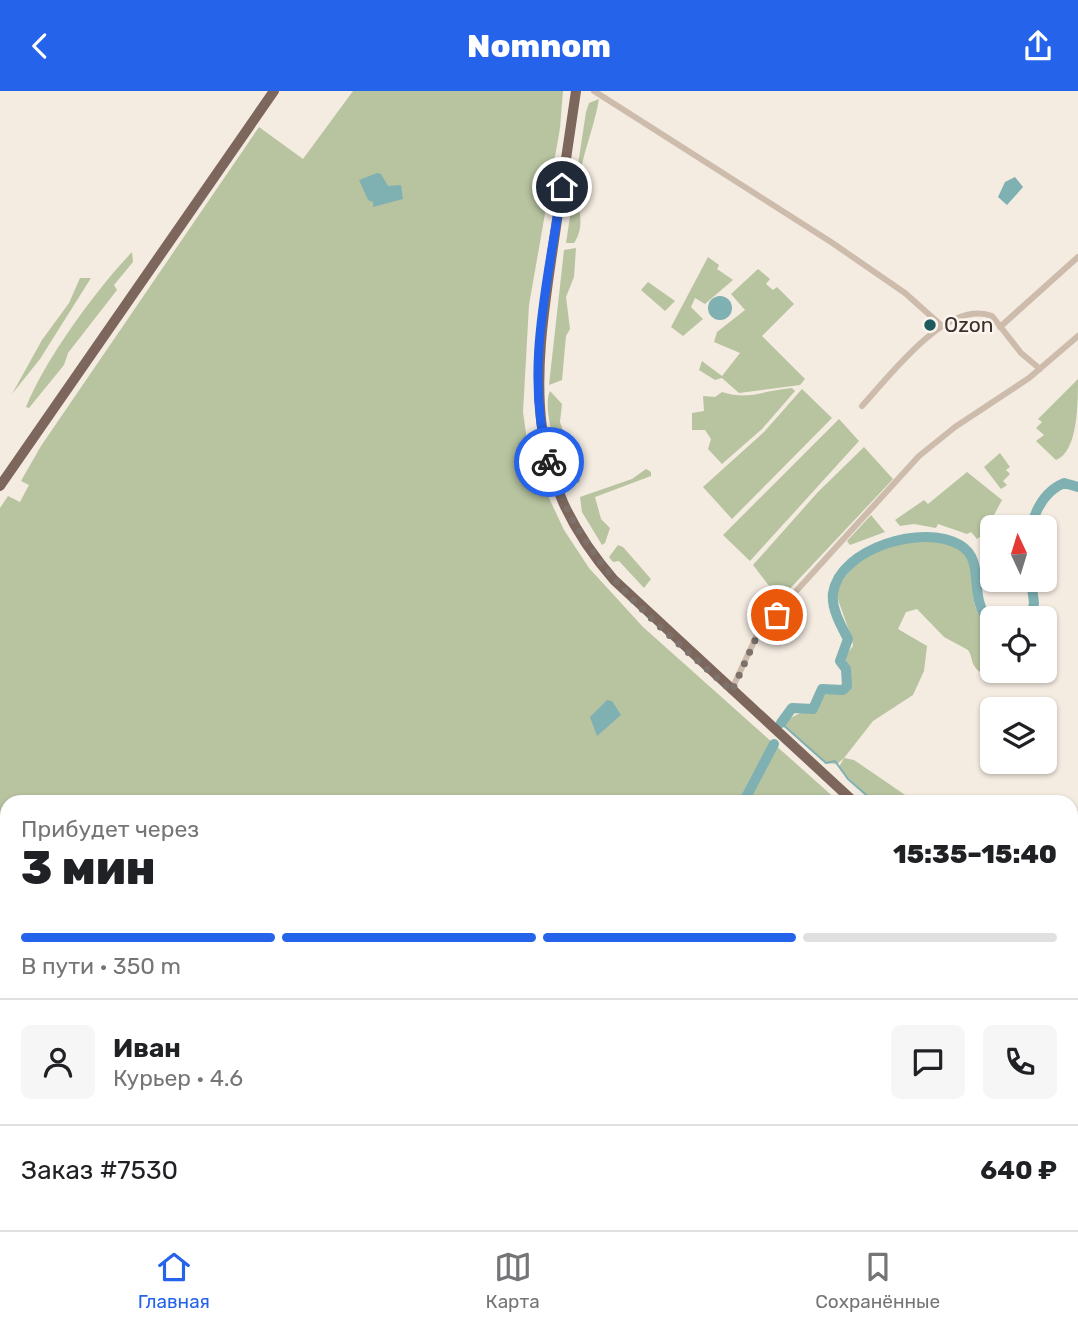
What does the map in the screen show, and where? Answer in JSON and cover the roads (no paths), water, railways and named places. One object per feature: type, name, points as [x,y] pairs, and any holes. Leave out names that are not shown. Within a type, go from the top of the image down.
[{"type":"main road","points":[[0,486],[274,91]]},
{"type":"main road","points":[[576,91],[538,356],[538,407],[545,451],[571,518],[598,561],[648,614],[846,795]]},
{"type":"street","points":[[594,91],[831,242],[905,293],[942,326]]},
{"type":"street","points":[[1000,327],[1078,257]]},
{"type":"street","points":[[862,405],[942,326],[965,315],[979,313],[992,316],[1021,353],[1040,369]]},
{"type":"street","points":[[732,691],[758,633],[919,456],[955,427],[1040,369],[1078,336]]},
{"type":"water","points":[[381,174],[388,186],[401,185],[403,199],[373,207],[373,202],[368,200],[359,180]]},
{"type":"water","points":[[1015,177],[1023,187],[1007,205],[998,197],[1005,182]]},
{"type":"water","points":[[720,296],[728,300],[732,308],[728,316],[720,320],[712,316],[708,308],[712,300]]},
{"type":"water","points":[[607,700],[612,701],[621,715],[597,736],[590,717]]},
{"type":"waterway","points":[[1035,515],[1047,495],[1057,486],[1064,483],[1078,487]]},
{"type":"waterway","points":[[781,723],[792,708],[813,709],[822,689],[843,690],[847,686],[846,669],[840,661],[848,639],[835,611],[833,593],[839,577],[851,563],[867,552],[886,544],[926,537],[944,539],[960,545],[973,561],[981,606]]},
{"type":"waterway","points":[[1033,592],[1033,606]]},
{"type":"waterway","points":[[781,723],[826,763],[835,761],[848,779],[866,795]]},
{"type":"waterway","points":[[747,795],[774,744]]},
{"type":"place","name":"Ozon","points":[[930,325]]}]
